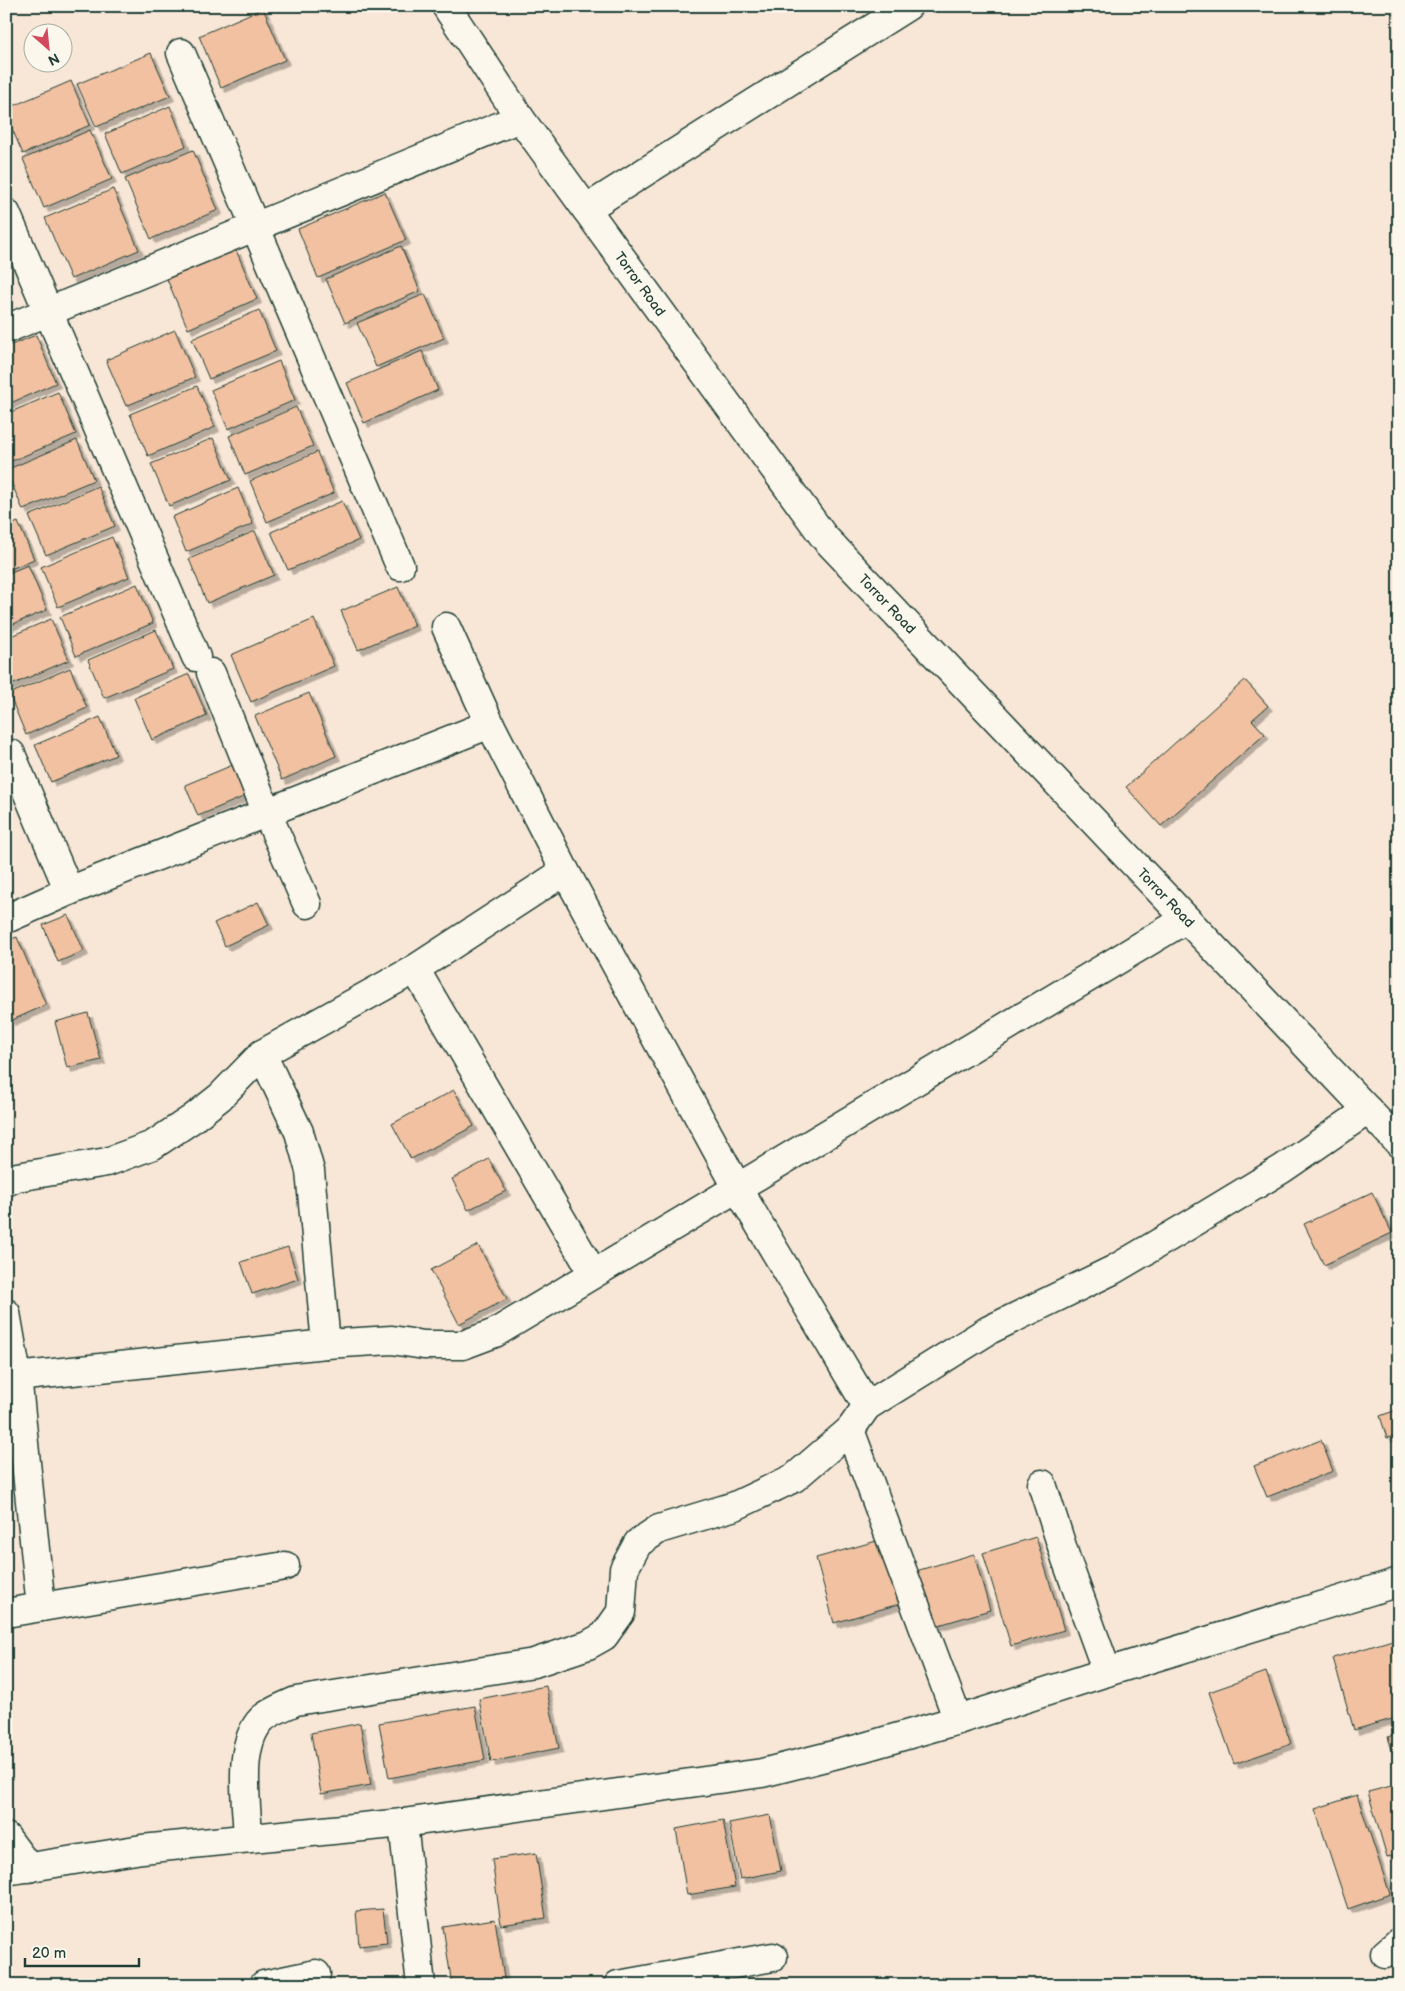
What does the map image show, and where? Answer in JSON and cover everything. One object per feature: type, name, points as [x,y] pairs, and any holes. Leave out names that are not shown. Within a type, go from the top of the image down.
[{"type":"street","name":"Torror Road","points":[[446,6],[520,118],[824,537],[1399,1143]]},
{"type":"street","points":[[586,209],[908,6]]},
{"type":"street","points":[[181,53],[400,566]]},
{"type":"street","points":[[6,329],[520,118]]},
{"type":"street","points":[[6,213],[307,904]]},
{"type":"street","points":[[446,627],[490,724],[565,871],[737,1187],[867,1406]]},
{"type":"street","points":[[6,919],[69,891],[490,724]]},
{"type":"street","points":[[11,754],[69,891]]},
{"type":"street","points":[[6,1182],[17,1177],[107,1162],[153,1145],[192,1119],[220,1097],[262,1054],[415,969],[565,871]]},
{"type":"street","points":[[12,1377],[326,1344],[392,1340],[424,1345],[463,1345],[496,1333],[1186,919]]},
{"type":"street","points":[[415,969],[593,1274]]},
{"type":"street","points":[[262,1054],[299,1132],[310,1171],[326,1344]]},
{"type":"street","points":[[248,1838],[245,1771],[250,1738],[262,1718],[296,1701],[534,1663],[588,1645],[604,1636],[621,1612],[624,1570],[638,1543],[659,1529],[735,1506],[794,1478],[850,1430],[867,1406],[989,1330],[1113,1270],[1191,1224],[1282,1170],[1368,1110]]},
{"type":"street","points":[[6,1313],[12,1377],[41,1607]]},
{"type":"street","points":[[850,1430],[958,1720]]},
{"type":"street","points":[[1042,1484],[1066,1559],[1107,1672]]},
{"type":"street","points":[[6,1613],[285,1566]]},
{"type":"street","points":[[6,1838],[18,1869],[142,1849],[403,1823],[762,1772],[862,1748],[958,1720],[1399,1582]]},
{"type":"street","points":[[403,1823],[421,1985]]},
{"type":"street","points":[[618,1985],[773,1957]]},
{"type":"street","points":[[264,1985],[316,1974]]},
{"type":"building","points":[[263,8],[285,60],[221,88],[199,36]]},
{"type":"building","points":[[151,53],[170,96],[96,127],[77,84]]},
{"type":"building","points":[[71,81],[90,125],[23,154],[6,115],[6,109]]},
{"type":"building","points":[[170,106],[186,146],[122,174],[105,134]]},
{"type":"building","points":[[90,130],[112,179],[44,208],[23,159]]},
{"type":"building","points":[[193,150],[218,210],[151,239],[125,179]]},
{"type":"building","points":[[113,189],[139,250],[71,279],[45,218]]},
{"type":"building","points":[[385,192],[406,240],[318,278],[298,229]]},
{"type":"building","points":[[401,246],[420,291],[345,323],[326,279]]},
{"type":"building","points":[[236,250],[257,299],[188,329],[167,279]]},
{"type":"building","points":[[425,294],[444,338],[376,367],[357,323]]},
{"type":"building","points":[[259,310],[276,351],[209,379],[192,339]]},
{"type":"building","points":[[175,330],[195,377],[126,406],[106,360]]},
{"type":"building","points":[[36,335],[56,383],[6,405],[6,347]]},
{"type":"building","points":[[422,351],[438,390],[364,423],[347,383]]},
{"type":"building","points":[[279,361],[295,400],[228,429],[211,390]]},
{"type":"building","points":[[197,386],[215,427],[148,456],[130,414]]},
{"type":"building","points":[[58,392],[76,434],[7,463],[6,414]]},
{"type":"building","points":[[296,407],[313,446],[245,475],[229,436]]},
{"type":"building","points":[[213,438],[231,480],[169,506],[151,464]]},
{"type":"building","points":[[77,440],[94,480],[23,510],[6,470]]},
{"type":"building","points":[[317,452],[334,493],[267,522],[250,481]]},
{"type":"building","points":[[98,486],[115,526],[46,555],[29,516]]},
{"type":"building","points":[[238,488],[253,524],[186,552],[172,517]]},
{"type":"building","points":[[342,501],[359,540],[288,570],[271,532]]},
{"type":"building","points":[[18,522],[34,559],[6,571],[6,527]]},
{"type":"building","points":[[255,531],[274,575],[207,603],[189,559]]},
{"type":"building","points":[[112,537],[129,577],[58,607],[41,567]]},
{"type":"building","points":[[28,565],[47,610],[6,627],[6,574]]},
{"type":"building","points":[[137,584],[153,623],[76,656],[60,617]]},
{"type":"building","points":[[398,587],[415,626],[358,650],[341,611]]},
{"type":"building","points":[[51,619],[69,660],[9,686],[6,681],[6,638]]},
{"type":"building","points":[[314,619],[334,666],[251,702],[231,655]]},
{"type":"building","points":[[156,630],[173,669],[104,698],[88,660]]},
{"type":"building","points":[[70,668],[87,708],[26,735],[9,694]]},
{"type":"building","points":[[189,674],[207,716],[152,740],[134,698]]},
{"type":"building","points":[[1245,680],[1268,706],[1252,720],[1265,734],[1161,826],[1126,787]]},
{"type":"building","points":[[309,693],[336,756],[282,780],[255,716]]},
{"type":"building","points":[[100,717],[116,755],[51,782],[35,745]]},
{"type":"building","points":[[235,764],[248,795],[198,816],[185,785]]},
{"type":"building","points":[[258,902],[269,925],[225,946],[214,923]]},
{"type":"building","points":[[68,915],[84,951],[58,962],[43,925]]},
{"type":"building","points":[[17,937],[46,1005],[10,1021],[6,1012],[6,941]]},
{"type":"building","points":[[88,1013],[101,1060],[67,1068],[55,1022]]},
{"type":"building","points":[[454,1090],[474,1126],[411,1159],[392,1124]]},
{"type":"building","points":[[489,1159],[506,1191],[468,1210],[452,1179]]},
{"type":"building","points":[[1372,1192],[1392,1233],[1324,1265],[1304,1224]]},
{"type":"building","points":[[478,1245],[507,1299],[459,1324],[431,1270]]},
{"type":"building","points":[[288,1247],[298,1279],[252,1294],[241,1262]]},
{"type":"building","points":[[1399,1409],[1399,1435],[1387,1438],[1380,1416]]},
{"type":"building","points":[[1321,1440],[1333,1471],[1267,1497],[1254,1466]]},
{"type":"building","points":[[1036,1537],[1064,1630],[1011,1646],[983,1553]]},
{"type":"building","points":[[880,1540],[899,1604],[834,1623],[816,1558]]},
{"type":"building","points":[[974,1554],[990,1610],[932,1627],[916,1571]]},
{"type":"building","points":[[1399,1638],[1399,1717],[1354,1730],[1333,1658]]},
{"type":"building","points":[[1266,1672],[1291,1744],[1234,1764],[1209,1692]]},
{"type":"building","points":[[546,1686],[559,1748],[491,1762],[479,1699]]},
{"type":"building","points":[[475,1706],[485,1760],[389,1778],[379,1723]]},
{"type":"building","points":[[360,1723],[371,1785],[321,1794],[311,1733]]},
{"type":"building","points":[[1399,1733],[1399,1772],[1388,1737]]},
{"type":"building","points":[[1399,1784],[1399,1854],[1387,1857],[1368,1792]]},
{"type":"building","points":[[1357,1795],[1390,1894],[1348,1909],[1315,1809]]},
{"type":"building","points":[[770,1815],[781,1871],[740,1879],[729,1823]]},
{"type":"building","points":[[723,1820],[735,1887],[687,1895],[676,1829]]},
{"type":"building","points":[[536,1853],[546,1918],[501,1925],[492,1859]]},
{"type":"building","points":[[383,1909],[387,1943],[359,1946],[356,1911]]},
{"type":"building","points":[[495,1919],[505,1985],[452,1985],[443,1927]]}]
